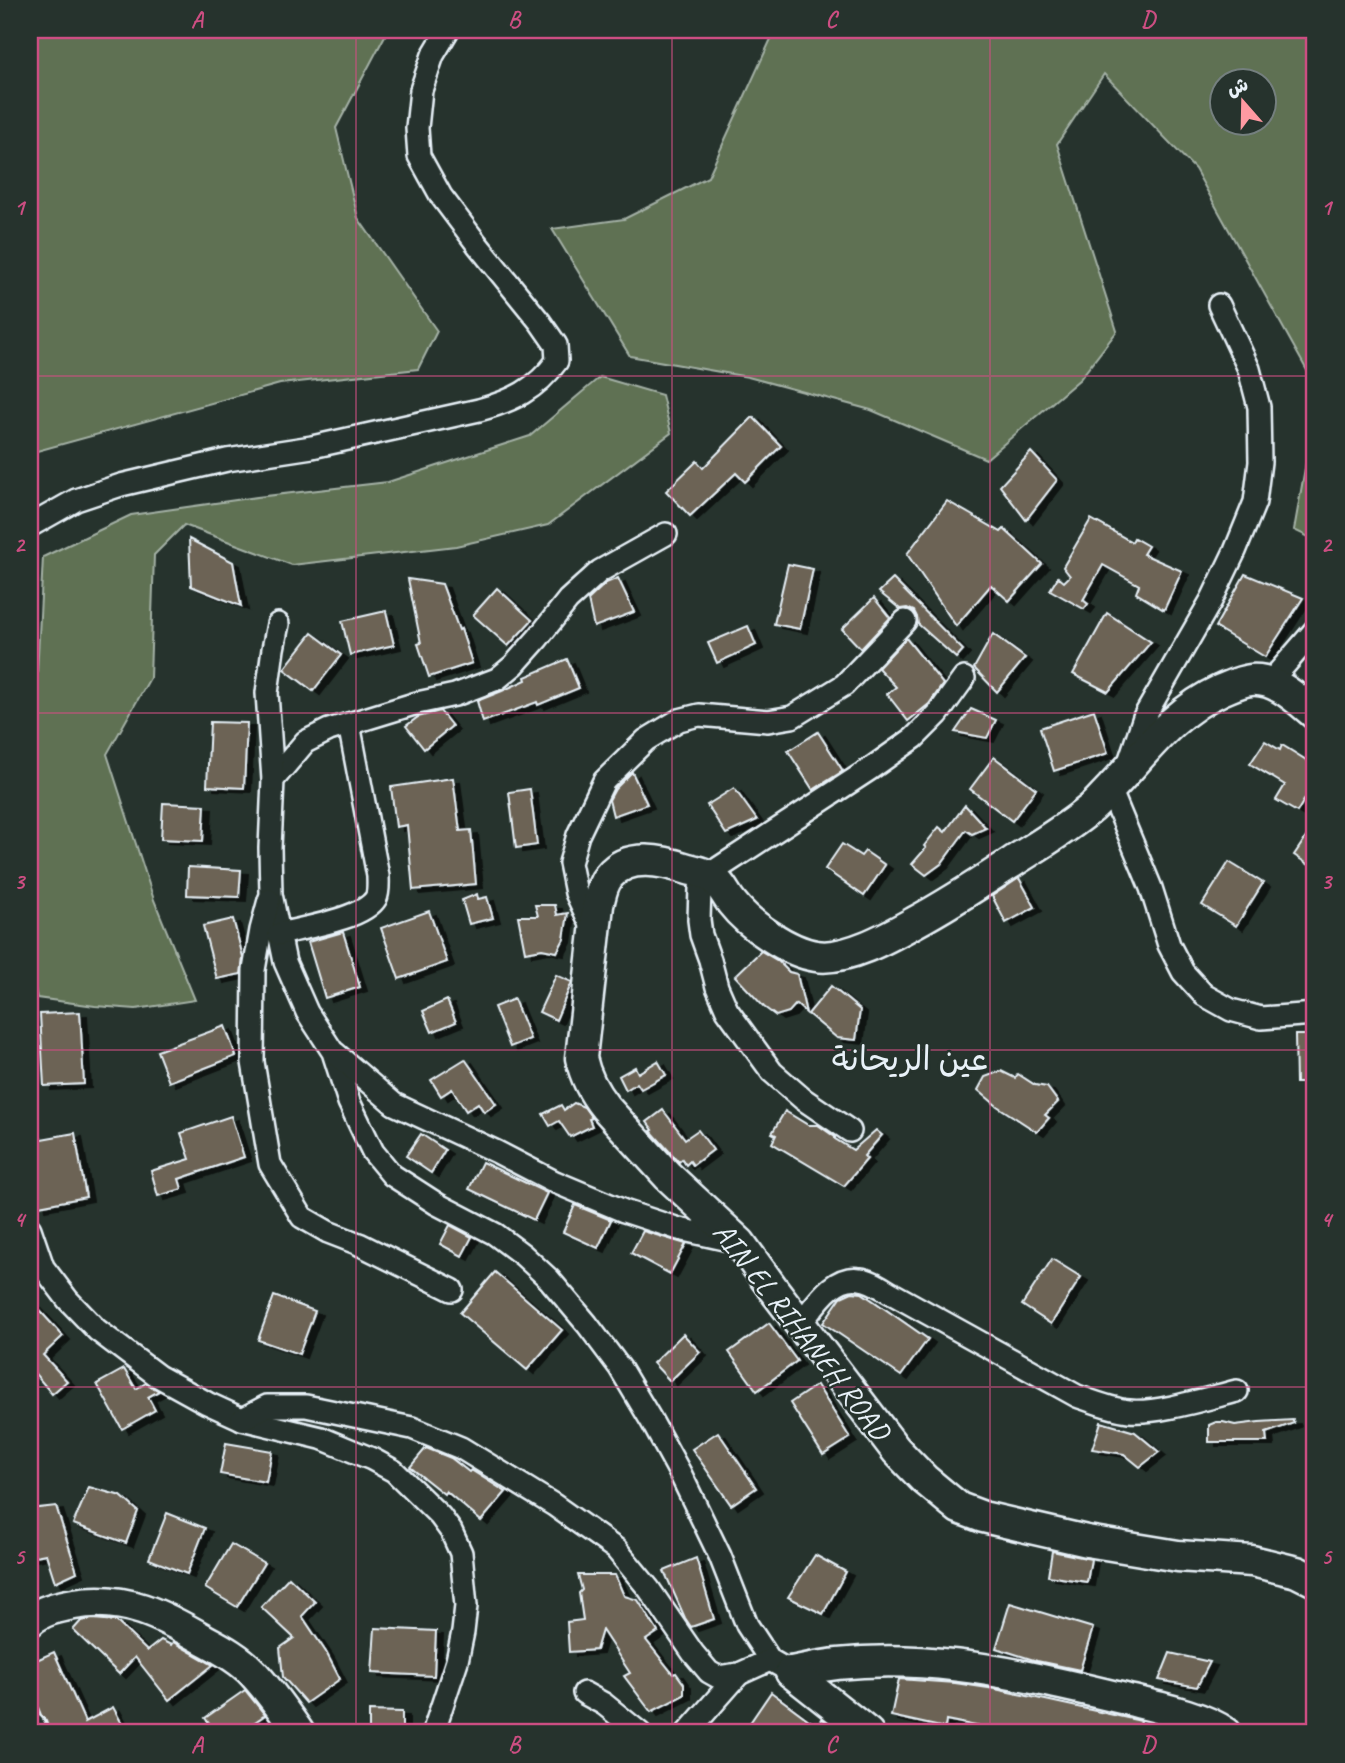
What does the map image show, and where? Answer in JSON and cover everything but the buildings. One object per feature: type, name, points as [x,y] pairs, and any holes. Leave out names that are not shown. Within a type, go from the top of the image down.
[{"type":"street","points":[[30,526],[76,500],[121,485],[227,460],[312,447],[479,410],[506,402],[547,374],[557,361],[556,345],[441,196],[419,156],[417,128],[421,90],[433,55],[449,30]]},
{"type":"street","points":[[1219,305],[1249,369],[1259,407],[1260,462],[1255,502],[1212,599],[1143,717],[1118,781],[1169,945],[1183,972],[1204,995],[1231,1010],[1261,1018],[1315,1014]]},
{"type":"street","points":[[272,780],[305,743],[330,730],[417,703],[455,695],[497,679],[538,639],[568,600],[600,572],[666,534]]},
{"type":"street","points":[[596,935],[576,893],[570,863],[578,835],[604,781],[646,740],[679,720],[699,715],[768,721],[792,717],[844,685],[905,621]]},
{"type":"street","points":[[278,624],[267,693],[272,780],[271,894],[285,962],[307,1013],[333,1052],[394,1104],[555,1182],[635,1215],[679,1229],[740,1243]]},
{"type":"street","points":[[1315,630],[1270,682],[1290,693],[1315,714]]},
{"type":"street","points":[[850,1131],[772,1072],[727,1010],[701,935],[714,890],[745,850],[870,769],[914,737],[938,714],[964,678]]},
{"type":"street","name":"AIN EL RIHANEH ROAD","points":[[1270,682],[1254,680],[1238,683],[1188,709],[1169,723],[1090,810],[916,922],[874,944],[842,954],[818,957],[801,952],[760,930],[714,890],[668,862],[638,861],[622,864],[610,874],[603,886],[598,905],[581,1058],[584,1072],[604,1107],[668,1176],[740,1243],[896,1450],[924,1479],[959,1508],[983,1517],[1087,1541],[1178,1556],[1252,1560],[1297,1572],[1315,1581]]},
{"type":"street","points":[[279,934],[348,917],[363,911],[376,897],[378,876],[349,724]]},
{"type":"street","points":[[271,894],[254,970],[253,1062],[270,1164],[302,1217],[328,1232],[359,1244],[452,1290]]},
{"type":"street","points":[[333,1052],[353,1111],[373,1152],[392,1175],[495,1234],[523,1255],[566,1298],[620,1368],[651,1420],[720,1556],[747,1625],[780,1666],[868,1733]]},
{"type":"street","points":[[30,1228],[43,1267],[68,1300],[97,1330],[158,1376],[206,1403],[242,1419],[321,1438],[372,1459],[394,1471],[440,1516],[451,1531],[461,1553],[466,1606],[457,1661],[433,1733]]},
{"type":"street","points":[[800,1324],[831,1287],[847,1278],[863,1279],[1077,1396],[1103,1405],[1131,1411],[1158,1409],[1237,1391]]},
{"type":"street","points":[[242,1419],[267,1406],[306,1406],[412,1428],[461,1448],[554,1505],[616,1549],[649,1589],[693,1653],[709,1672],[718,1677],[780,1666],[843,1662],[946,1664],[1050,1681],[1163,1708],[1208,1723],[1227,1733]]},
{"type":"street","points":[[30,1621],[57,1607],[88,1602],[107,1601],[139,1607],[173,1622],[225,1651],[253,1672],[299,1733]]},
{"type":"street","points":[[687,1733],[739,1674]]},
{"type":"street","points":[[584,1693],[604,1704],[640,1733]]},
{"type":"street","points":[[30,1728],[32,1733]]},
{"type":"green space","points":[[30,30],[388,30],[336,128],[358,218],[437,331],[418,369],[280,384],[30,453]]},
{"type":"green space","points":[[775,30],[1315,30],[1315,385],[1195,169],[1104,74],[1057,144],[1117,331],[1080,379],[986,459],[871,410],[748,377],[630,356],[552,229],[624,219],[708,177]]},
{"type":"green space","points":[[600,377],[662,395],[671,433],[548,525],[456,546],[292,565],[184,525],[154,555],[150,678],[107,754],[154,900],[195,1000],[136,1009],[37,998],[30,965],[30,713],[37,675],[43,557],[131,515],[388,482],[530,436]]},
{"type":"green space","points":[[1315,412],[1315,540],[1294,530]]},
{"type":"district","name":"عين الريحانة","points":[[910,1058]]}]
